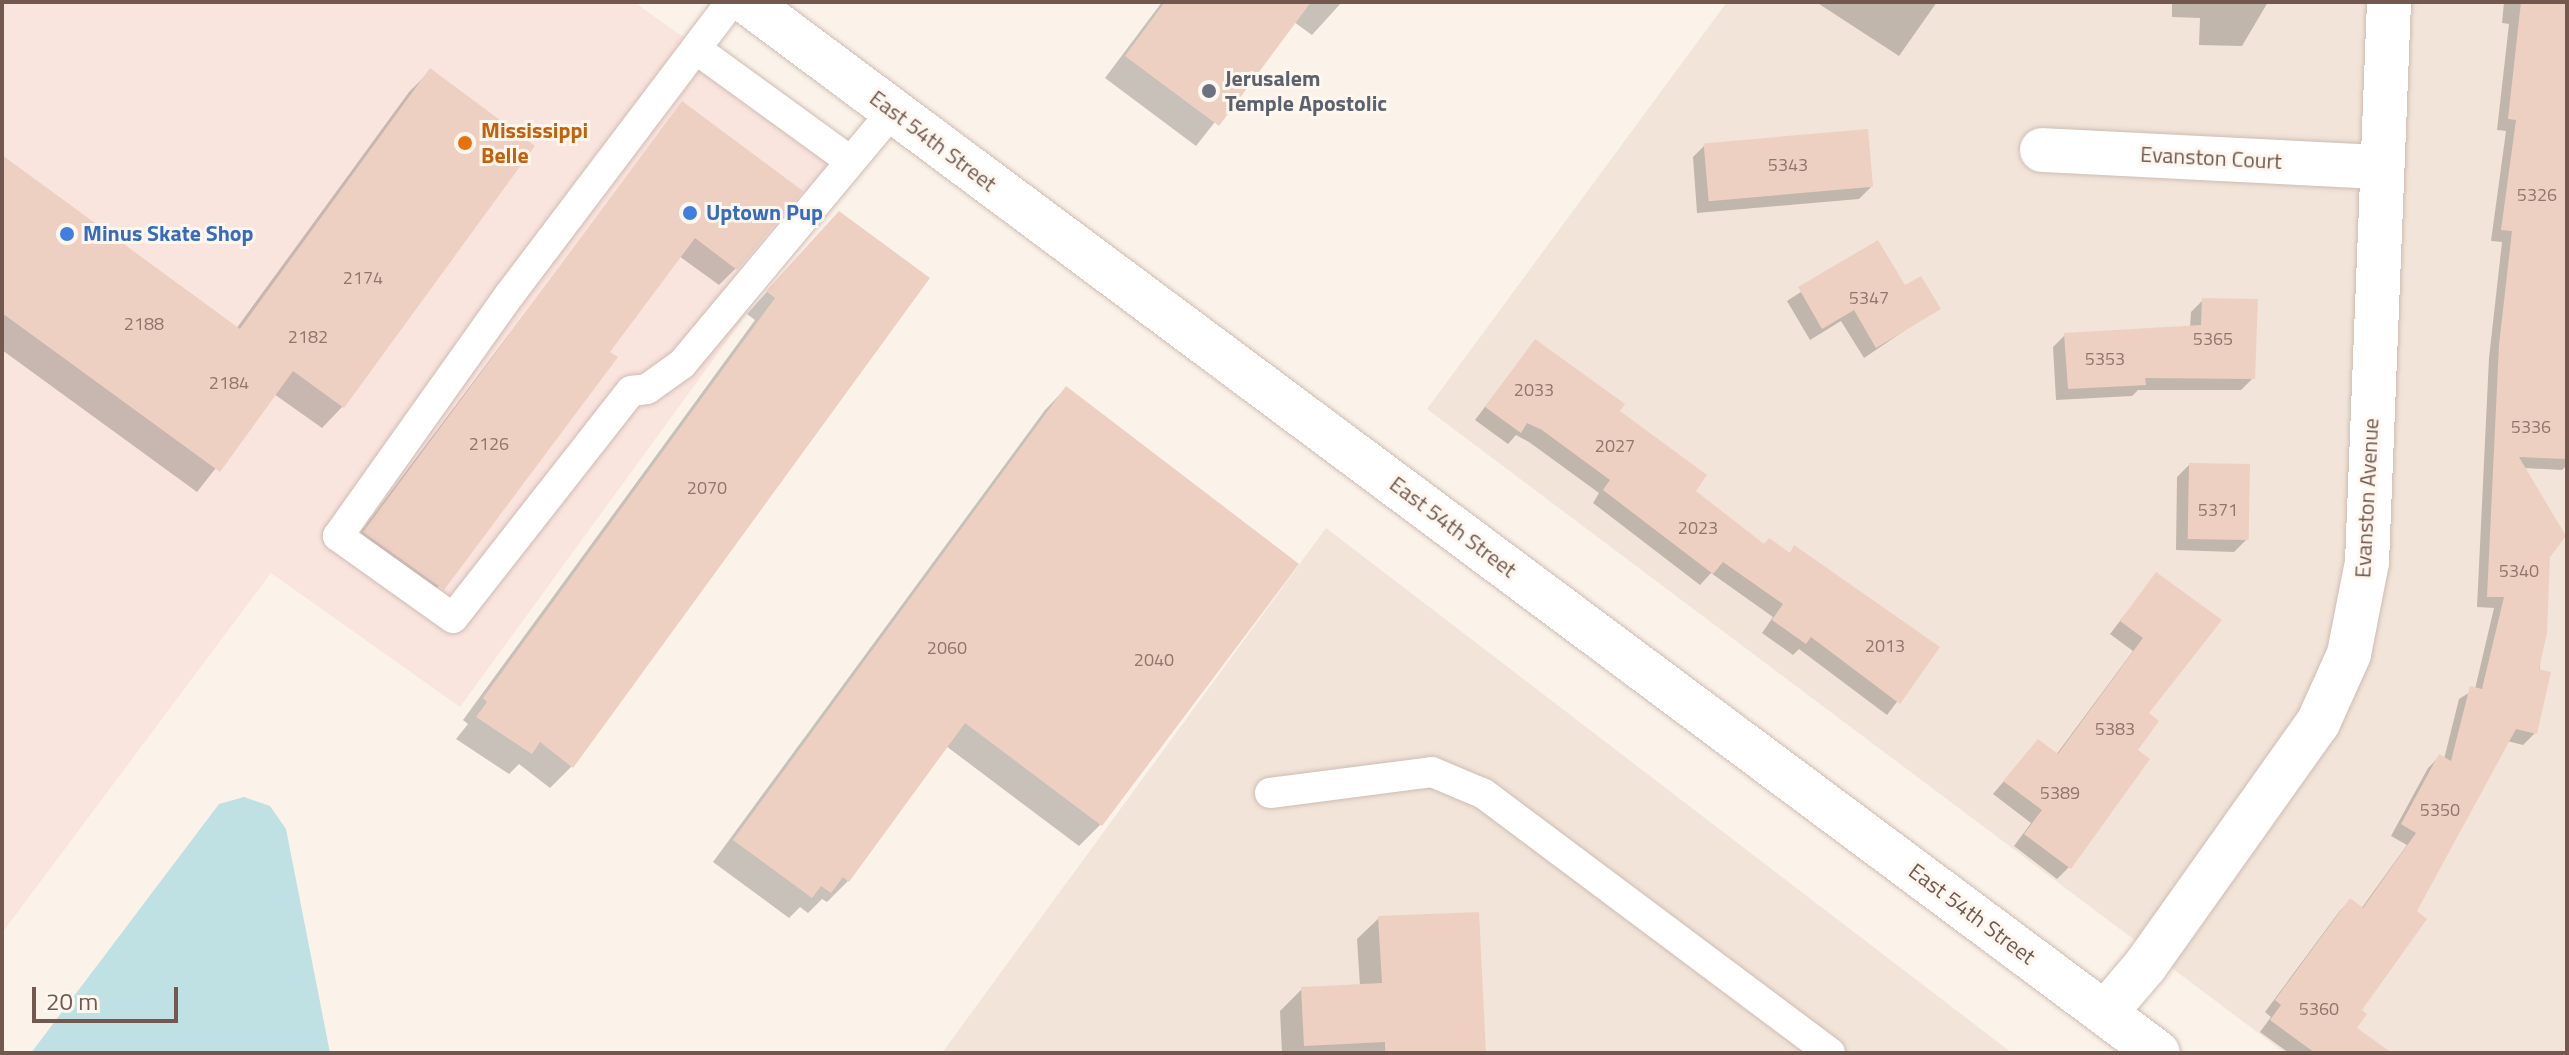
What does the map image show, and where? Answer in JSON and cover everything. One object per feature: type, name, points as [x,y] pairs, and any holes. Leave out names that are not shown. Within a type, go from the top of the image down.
[{"type":"street","name":"East 54th Street","points":[[747,2],[2158,1053]]},
{"type":"street","name":"Evanston Avenue","points":[[2105,1013],[2145,966],[2318,723],[2349,654],[2367,562],[2389,2]]},
{"type":"street","name":"Evanston Court","points":[[2042,150],[2381,167]]},
{"type":"lane","points":[[731,2],[510,294],[338,536],[453,618],[631,391],[647,389],[682,364],[893,111]]},
{"type":"lane","points":[[696,49],[850,161]]},
{"type":"lane","points":[[1270,793],[1432,772],[1484,794],[1830,1053]]},
{"type":"shaded area","points":[[2,2],[634,2],[686,39],[847,176],[460,707],[271,573],[2,933]]},
{"type":"shaded area","points":[[1727,2],[2567,2],[2567,1053],[2285,1053],[1427,409]]},
{"type":"shaded area","points":[[1326,528],[2012,1053],[942,1053]]},
{"type":"water","points":[[244,797],[270,806],[286,829],[330,1053],[31,1053],[219,804]]},
{"type":"building","name":"Jerusalem Temple Apostolic","points":[[1165,2],[1311,2],[1219,126],[1125,56]]},
{"type":"building","points":[[2521,2],[2567,2],[2567,459],[2519,457],[2566,536],[2550,557],[2547,633],[2539,669],[2551,672],[2537,734],[2516,729],[2417,911],[2427,919],[2362,1010],[2367,1014],[2357,1028],[2392,1053],[2315,1053],[2270,1020],[2281,1005],[2275,1000],[2350,898],[2363,908],[2416,833],[2401,824],[2439,754],[2451,761],[2470,686],[2482,689],[2504,597],[2487,597],[2499,345],[2512,231],[2501,230],[2516,120],[2508,119]]},
{"type":"building","points":[[430,68],[535,146],[344,408],[293,371],[220,472],[2,313],[2,155],[240,329]]},
{"type":"building","points":[[682,101],[803,191],[737,270],[695,238],[610,352],[618,357],[444,590],[363,532]]},
{"type":"building","points":[[1868,129],[1873,187],[1709,201],[1704,143]]},
{"type":"building","points":[[839,211],[930,278],[573,768],[540,742],[532,754],[476,717],[487,702],[483,698],[775,298],[766,291]]},
{"type":"building","points":[[1878,240],[1905,285],[1921,276],[1941,309],[1876,348],[1854,310],[1822,329],[1798,287]]},
{"type":"building","points":[[2202,298],[2258,299],[2255,379],[2145,378],[2146,385],[2068,389],[2064,333],[2201,325]]},
{"type":"building","points":[[1535,339],[1625,404],[1620,411],[1707,475],[1696,491],[1764,544],[1769,538],[1790,553],[1794,545],[1940,647],[1900,704],[1811,637],[1806,644],[1772,620],[1783,604],[1723,562],[1713,574],[1603,490],[1610,480],[1542,430],[1527,423],[1521,433],[1485,407]]},
{"type":"building","points":[[1066,386],[1299,564],[1102,826],[965,723],[849,882],[843,877],[831,893],[821,886],[812,898],[733,840]]},
{"type":"building","points":[[2189,463],[2250,464],[2249,540],[2188,539]]},
{"type":"building","points":[[2156,572],[2222,620],[2149,713],[2159,721],[2138,750],[2150,759],[2071,869],[2024,834],[2042,810],[2003,781],[2038,739],[2058,754],[2143,638],[2120,621]]},
{"type":"building","points":[[1479,912],[1486,1053],[1385,1053],[1385,1042],[1304,1046],[1301,987],[1382,983],[1378,916]]},
{"type":"place","name":"Jerusalem Temple Apostolic","points":[[1209,91]]},
{"type":"place","name":"Mississippi Belle","points":[[465,143]]},
{"type":"place","name":"Uptown Pup","points":[[690,213]]},
{"type":"place","name":"Minus Skate Shop","points":[[67,234]]}]
